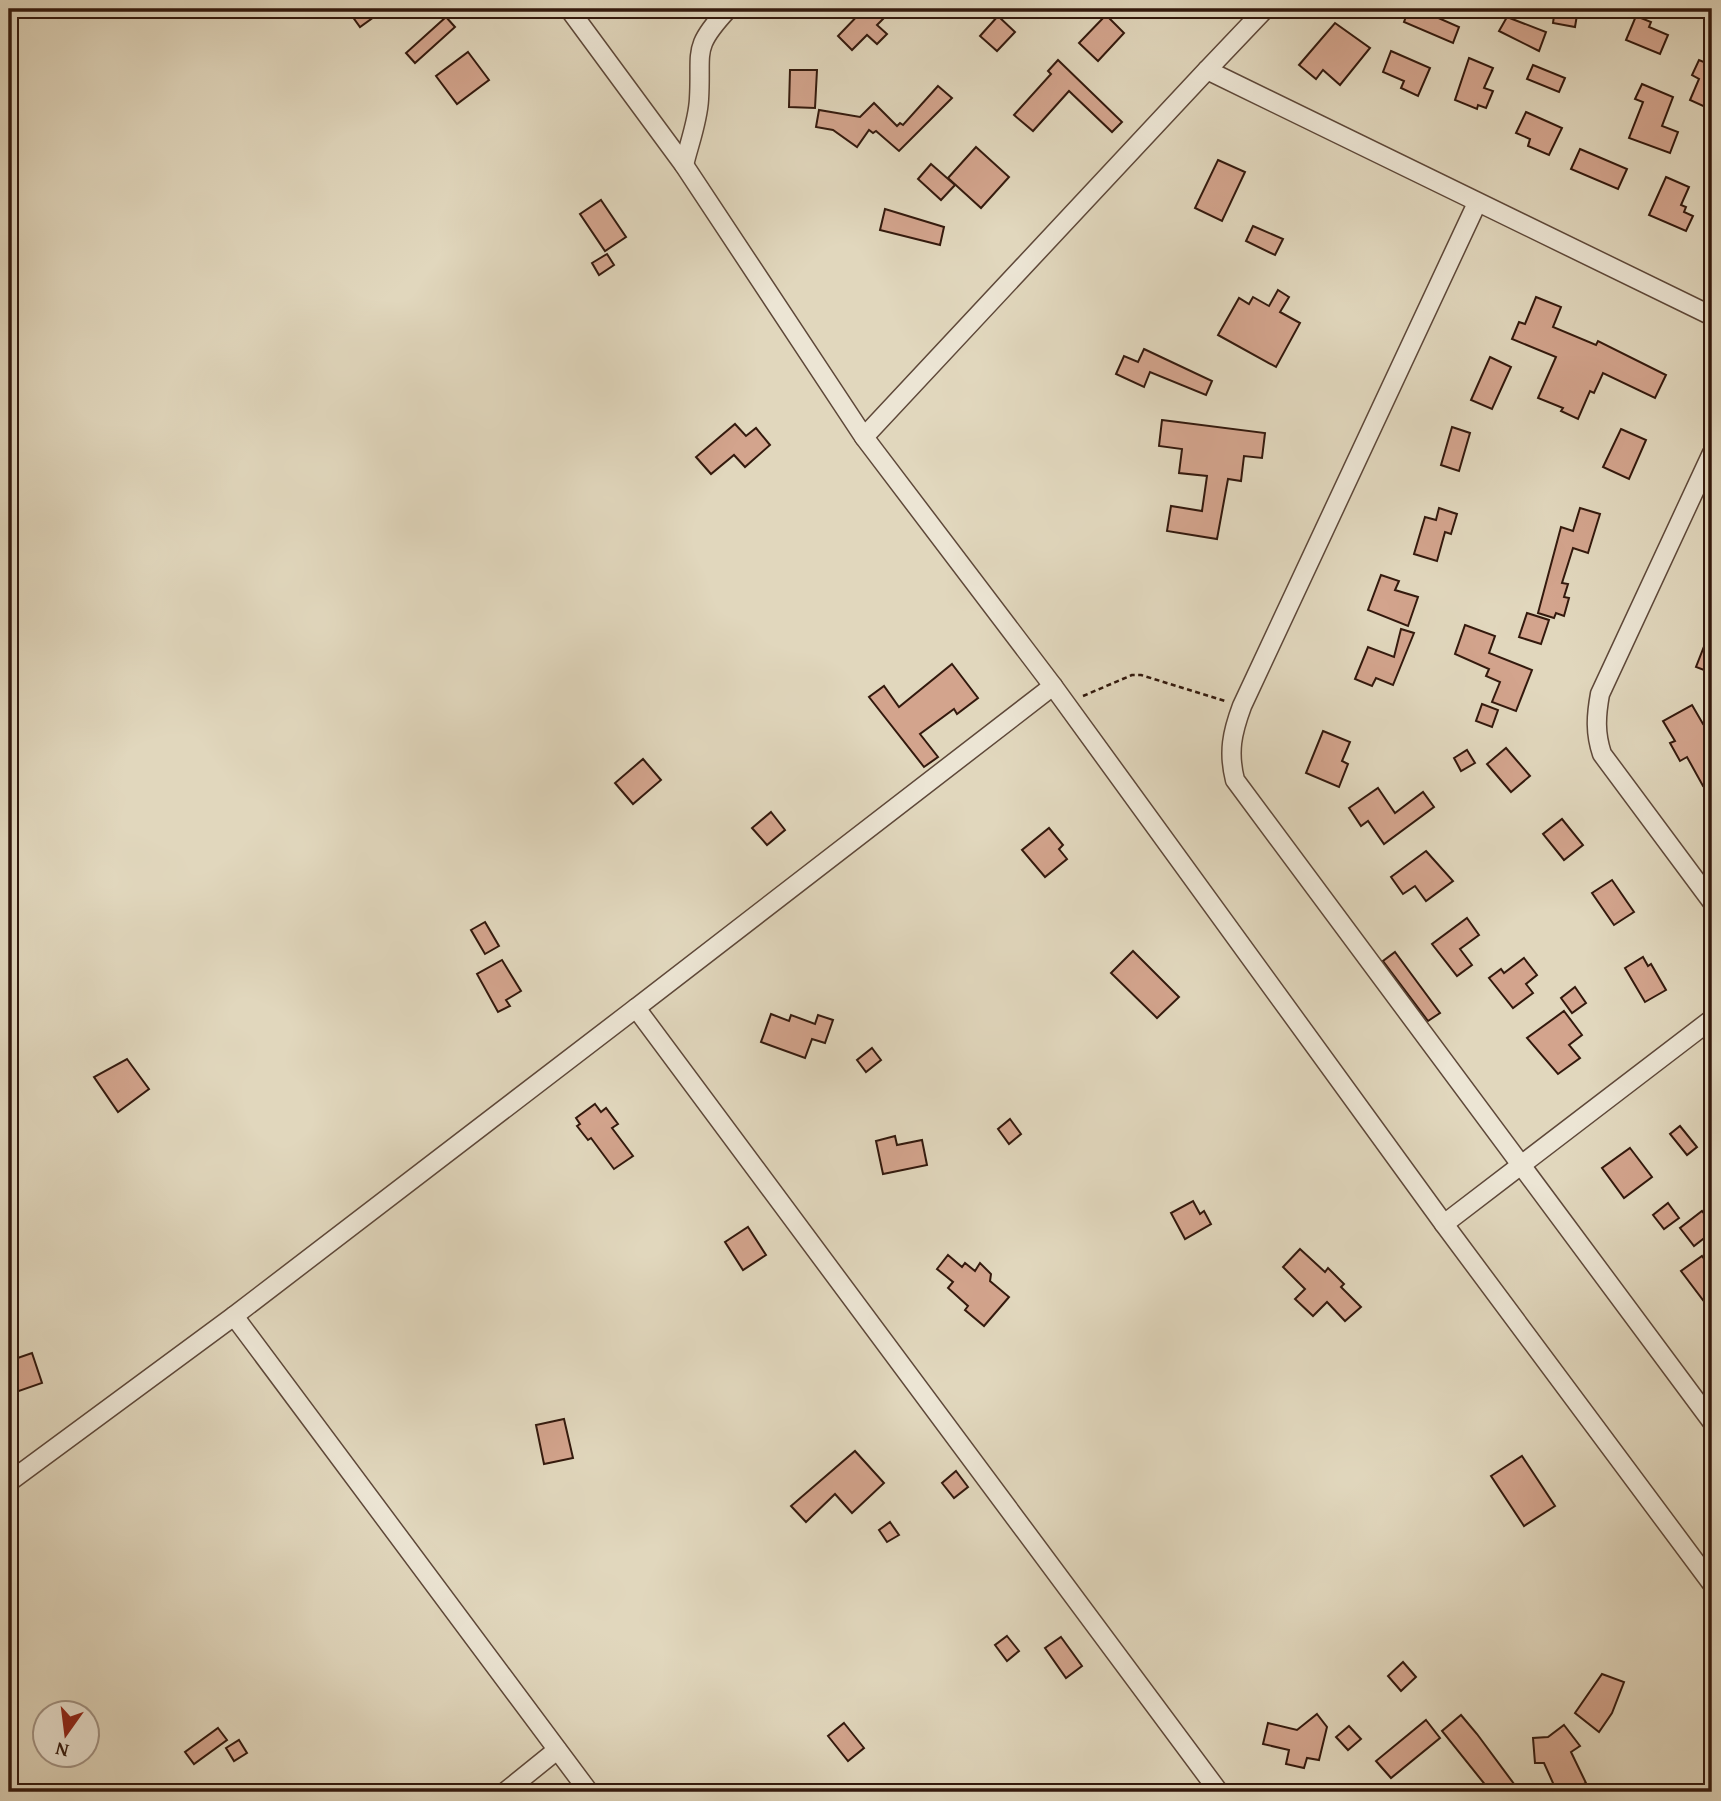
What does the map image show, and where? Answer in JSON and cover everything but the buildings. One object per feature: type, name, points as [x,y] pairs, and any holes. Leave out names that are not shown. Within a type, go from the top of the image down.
[{"type":"street","points":[[569,9],[684,165],[864,437],[1053,686],[1444,1224],[1712,1584]]},
{"type":"street","points":[[684,165],[699,101],[698,70],[702,40],[728,9]]},
{"type":"street","points":[[864,437],[1265,9]]},
{"type":"street","points":[[1207,70],[1712,316]]},
{"type":"street","points":[[1477,203],[1242,706],[1232,734],[1230,757],[1235,780],[1522,1162],[1712,1422]]},
{"type":"street","points":[[1712,453],[1600,694],[1596,735],[1602,754],[1712,902]]},
{"type":"street","points":[[9,1482],[234,1316],[1053,686]]},
{"type":"street","points":[[636,1007],[1219,1792]]},
{"type":"street","points":[[1444,1224],[1712,1019]]},
{"type":"street","points":[[234,1316],[589,1792]]},
{"type":"street","points":[[505,1792],[557,1750]]},
{"type":"path","points":[[1066,704],[1132,675],[1141,674],[1242,706]]}]
